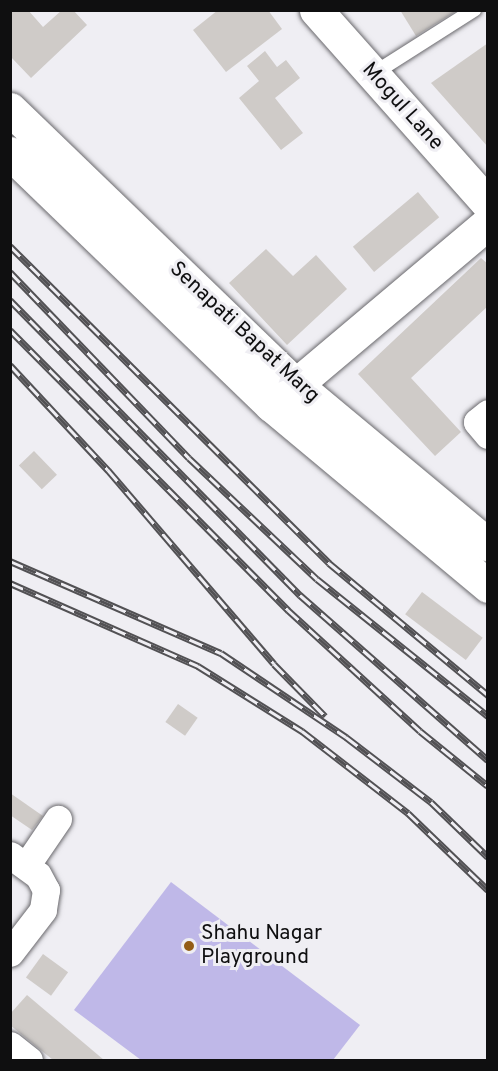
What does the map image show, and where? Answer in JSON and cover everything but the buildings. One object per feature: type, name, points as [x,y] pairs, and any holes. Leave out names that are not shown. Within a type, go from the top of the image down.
[{"type":"main road","name":"Mogul Lane","points":[[323,12],[373,74],[488,204]]},
{"type":"main road","name":"Senapati Bapat Marg","points":[[10,109],[47,167],[283,395],[488,585]]},
{"type":"main road","name":"Senapati Bapat Marg","points":[[10,153],[47,167]]},
{"type":"main road","points":[[283,395],[488,223]]},
{"type":"main road","name":"Senapati Bapat Marg","points":[[283,395],[488,544]]},
{"type":"street","points":[[488,413],[477,422],[488,435]]},
{"type":"street","points":[[10,953],[43,910],[46,890],[38,875],[18,861],[58,819]]},
{"type":"street","points":[[10,1045],[29,1060]]},
{"type":"lane","points":[[373,74],[474,10]]},
{"type":"shaded area","name":"Shahu Nagar Playground","points":[[171,882],[360,1025],[333,1060],[141,1060],[74,1010]]},
{"type":"railway","points":[[10,246],[329,563],[488,695]]},
{"type":"railway","points":[[10,272],[189,458],[317,579],[488,716]]},
{"type":"railway","points":[[10,300],[300,595],[488,760]]},
{"type":"railway","points":[[10,330],[288,610],[420,731],[488,786]]},
{"type":"railway","points":[[10,365],[108,470],[274,664],[325,716]]},
{"type":"railway","points":[[10,561],[221,653],[346,737],[431,802],[488,857]]},
{"type":"railway","points":[[10,583],[198,666],[302,731],[408,813],[488,890]]},
{"type":"place","name":"Shahu Nagar Playground","points":[[189,946]]}]
